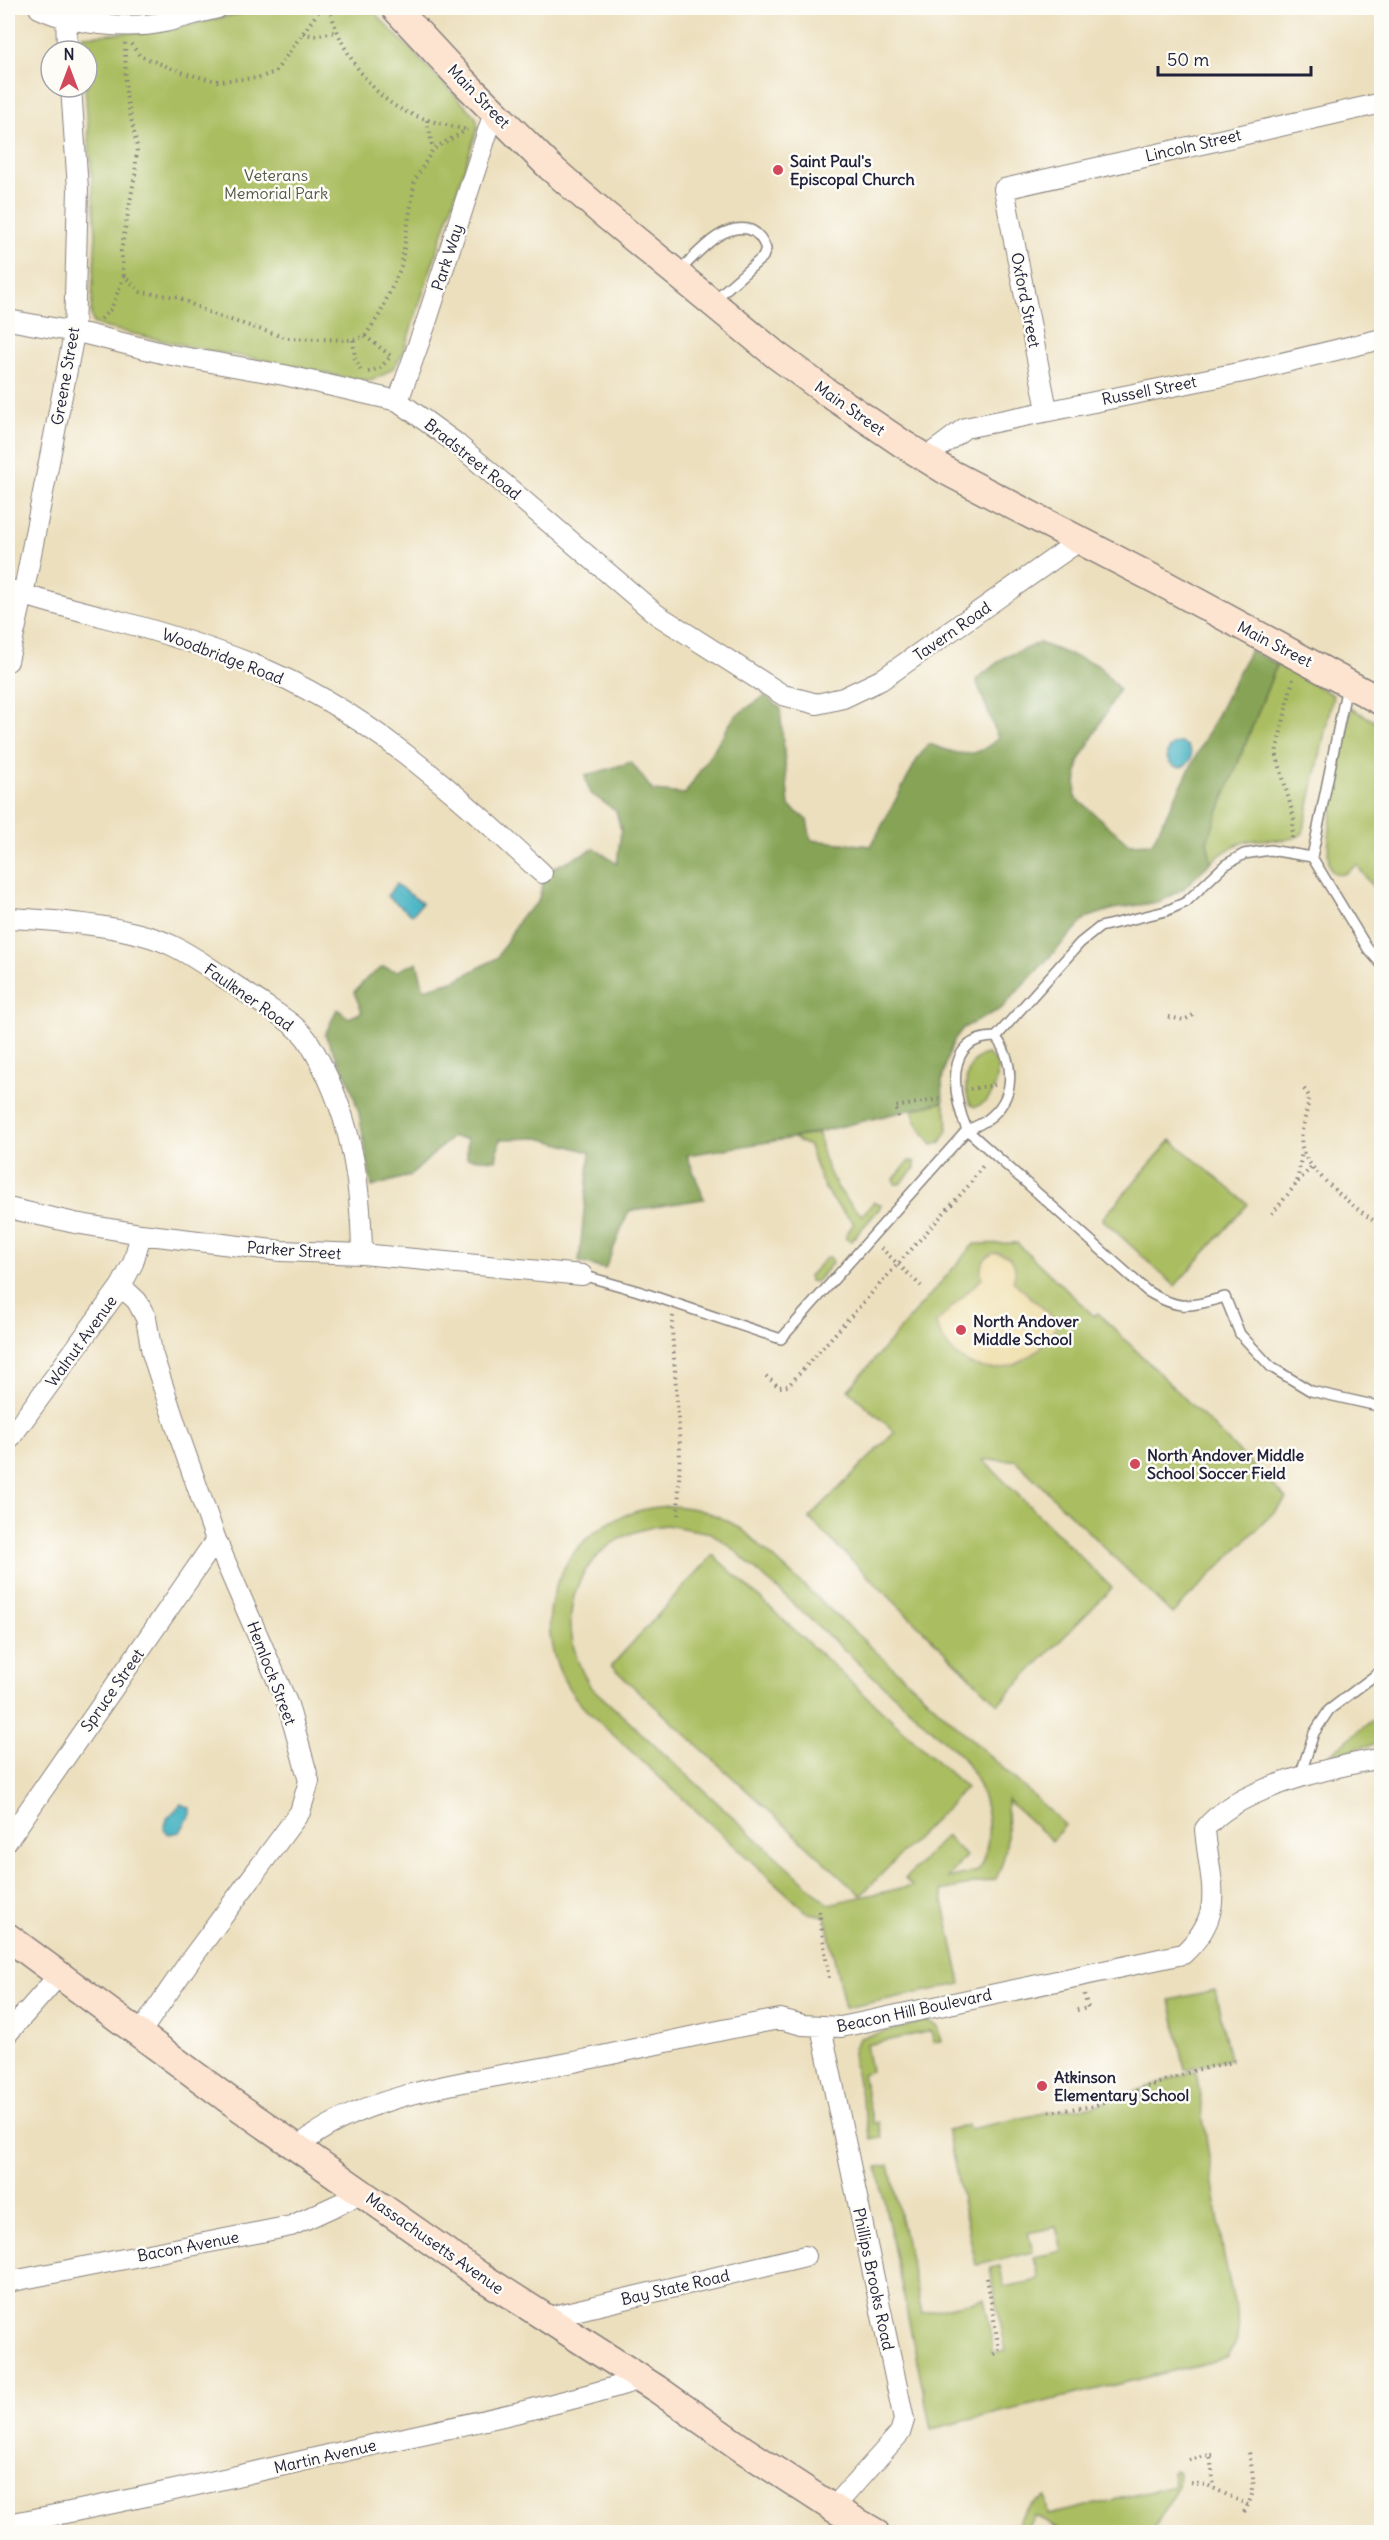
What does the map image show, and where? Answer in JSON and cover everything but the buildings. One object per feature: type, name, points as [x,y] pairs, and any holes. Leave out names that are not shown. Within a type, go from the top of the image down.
[{"type":"main road","name":"Main Street","points":[[395,8],[483,125],[603,213],[776,355],[925,458],[1382,702]]},
{"type":"main road","name":"Massachusetts Avenue","points":[[8,1937],[229,2100],[479,2275],[641,2379],[834,2508],[875,2532]]},
{"type":"street","points":[[39,8],[66,12],[98,23],[152,24],[218,8]]},
{"type":"street","points":[[66,12],[67,39]]},
{"type":"street","name":"Greene Street","points":[[8,661],[15,592],[80,334],[78,189],[72,99]]},
{"type":"street","name":"Lincoln Street","points":[[1004,189],[1382,103]]},
{"type":"street","name":"Park Way","points":[[398,401],[483,125]]},
{"type":"street","name":"Oxford Street","points":[[1004,189],[1047,410]]},
{"type":"street","name":"Bradstreet Road","points":[[8,320],[166,354],[365,384],[398,401],[456,443],[656,614],[783,695],[817,704]]},
{"type":"street","name":"Russell Street","points":[[925,458],[965,428],[1248,371],[1382,339]]},
{"type":"street","name":"Tavern Road","points":[[817,704],[843,698],[881,680],[1079,541]]},
{"type":"street","name":"Woodbridge Road","points":[[15,592],[176,636],[254,664],[301,686],[364,723],[474,810],[542,873]]},
{"type":"street","name":"Faulkner Road","points":[[8,918],[116,930],[174,946],[292,1026],[309,1042],[345,1117],[356,1164],[362,1254]]},
{"type":"street","name":"Parker Street","points":[[8,1208],[75,1223],[141,1234],[281,1251],[362,1254],[582,1275]]},
{"type":"street","name":"Walnut Avenue","points":[[8,1441],[121,1286],[133,1263],[141,1234]]},
{"type":"street","name":"Hemlock Street","points":[[121,1286],[137,1301],[146,1318],[152,1353],[216,1540],[288,1705],[309,1780],[300,1812],[189,1962],[140,2033]]},
{"type":"street","name":"Spruce Street","points":[[8,1840],[216,1540]]},
{"type":"street","name":"Beacon Hill Boulevard","points":[[297,2147],[312,2135],[360,2111],[444,2086],[560,2065],[780,2019],[821,2027],[841,2027],[1183,1954],[1198,1940],[1208,1923],[1214,1904],[1205,1829],[1218,1815],[1253,1794],[1299,1778],[1382,1758]]},
{"type":"street","points":[[8,2033],[60,1974]]},
{"type":"street","name":"Phillips Brooks Road","points":[[821,2027],[904,2420],[900,2433],[834,2508]]},
{"type":"street","name":"Bacon Avenue","points":[[8,2282],[291,2226],[363,2193]]},
{"type":"street","name":"Bay State Road","points":[[545,2318],[805,2256]]},
{"type":"street","name":"Martin Avenue","points":[[8,2524],[117,2504],[507,2415],[587,2396],[641,2379]]},
{"type":"lane","points":[[677,273],[719,234],[730,229],[753,230],[760,236],[766,249],[763,257],[712,302]]},
{"type":"lane","points":[[1348,682],[1312,857],[1368,949],[1382,965]]},
{"type":"lane","points":[[1312,857],[1270,850],[1244,854],[1226,865],[1186,902],[1166,911],[1100,927],[1080,943],[996,1037],[984,1037],[971,1041],[961,1053],[954,1081],[958,1110],[967,1130],[1147,1291],[1170,1305],[1198,1305],[1225,1297],[1240,1334],[1272,1367],[1311,1391],[1382,1407]]},
{"type":"lane","points":[[582,1275],[781,1339],[967,1130],[988,1120],[1000,1108],[1009,1089],[1010,1073],[1007,1058],[996,1037]]},
{"type":"lane","points":[[1299,1778],[1314,1732],[1329,1710],[1382,1670]]},
{"type":"path","points":[[80,334],[111,309],[124,276],[121,251],[135,175],[137,146],[126,95],[126,38],[140,56],[216,81],[258,78],[275,72],[321,8]]},
{"type":"path","points":[[330,8],[335,32],[367,80],[387,100],[427,120],[483,125]]},
{"type":"path","points":[[303,33],[314,36],[335,32]]},
{"type":"path","points":[[427,120],[433,149]]},
{"type":"path","points":[[124,276],[141,292],[177,297],[212,315],[287,338],[353,340],[365,336],[380,315],[401,267],[415,180],[433,149],[483,125]]},
{"type":"path","points":[[353,340],[355,358],[365,384],[391,356],[365,336]]},
{"type":"path","points":[[1292,838],[1294,818],[1276,753],[1291,683],[1301,657]]},
{"type":"path","points":[[1169,1017],[1184,1020],[1197,1013]]},
{"type":"path","points":[[966,1089],[995,1085]]},
{"type":"path","points":[[1297,1183],[1302,1150],[1301,1133],[1309,1096],[1304,1089]]},
{"type":"path","points":[[898,1117],[895,1107],[941,1099]]},
{"type":"path","points":[[1302,1150],[1312,1166],[1368,1218],[1382,1226]]},
{"type":"path","points":[[766,1376],[779,1388],[788,1386],[970,1184],[985,1162]]},
{"type":"path","points":[[1272,1214],[1312,1166]]},
{"type":"path","points":[[871,1239],[921,1286]]},
{"type":"path","points":[[676,1304],[672,1324],[680,1445],[678,1519]]},
{"type":"path","points":[[819,1911],[829,1979]]},
{"type":"path","points":[[1049,2112],[1093,2106],[1196,2070],[1237,2061]]},
{"type":"path","points":[[987,2278],[999,2349],[992,2357]]},
{"type":"path","points":[[1244,2512],[1253,2496],[1254,2486],[1249,2452]]},
{"type":"path","points":[[1189,2460],[1212,2455],[1214,2488]]},
{"type":"path","points":[[1191,2483],[1214,2488],[1248,2505]]},
{"type":"path","points":[[1222,2500],[1226,2494]]},
{"type":"green space","name":"Veterans Memorial Park","points":[[265,8],[370,8],[476,117],[478,127],[403,353],[394,367],[383,375],[370,380],[350,379],[287,364],[210,351],[93,323],[91,315],[96,234],[86,99],[99,99],[99,39],[82,39],[82,36],[167,30]]},
{"type":"green space","points":[[1039,643],[1098,665],[1119,689],[1078,764],[1075,797],[1129,844],[1152,843],[1250,650],[1277,664],[1207,841],[1211,862],[1183,889],[1159,902],[1113,909],[1086,918],[1001,1009],[963,1028],[954,1040],[946,1062],[942,1081],[943,1102],[793,1138],[687,1155],[704,1199],[629,1211],[605,1269],[579,1262],[590,1152],[539,1138],[500,1139],[496,1160],[467,1158],[467,1139],[452,1137],[411,1175],[372,1187],[359,1113],[349,1081],[325,1035],[337,1009],[349,1018],[362,1012],[354,992],[368,977],[383,967],[397,971],[417,962],[424,989],[456,980],[497,958],[520,918],[538,902],[546,871],[595,848],[617,864],[621,830],[616,811],[590,793],[585,776],[631,762],[653,791],[685,794],[735,716],[765,696],[780,708],[789,806],[807,820],[811,840],[871,846],[918,758],[929,744],[965,754],[981,750],[998,738],[976,680],[1003,658]]},
{"type":"green space","points":[[1277,664],[1333,695],[1303,833],[1291,839],[1243,842],[1228,849],[1211,862],[1207,841]]},
{"type":"green space","points":[[1351,708],[1381,725],[1381,898],[1357,865],[1340,875],[1333,872],[1329,863],[1328,845],[1331,821]]},
{"type":"green space","points":[[988,1054],[997,1063],[996,1083],[987,1100],[975,1107],[971,1105],[968,1098],[966,1082],[970,1067],[981,1056]]},
{"type":"green space","points":[[943,1102],[947,1118],[946,1132],[941,1142],[932,1145],[915,1120],[912,1110]]},
{"type":"green space","points":[[819,1133],[827,1167],[845,1198],[862,1215],[874,1202],[881,1204],[851,1241],[846,1239],[846,1235],[854,1223],[825,1188],[809,1146],[793,1138]]},
{"type":"green space","points":[[1171,1140],[1248,1204],[1175,1286],[1102,1219]]},
{"type":"green space","points":[[909,1161],[915,1162],[915,1168],[900,1184],[895,1184],[894,1179]]},
{"type":"green space","points":[[1017,1243],[1094,1316],[1098,1313],[1287,1499],[1172,1614],[1015,1460],[983,1460],[1112,1588],[998,1704],[809,1518],[895,1432],[848,1390],[974,1244]]},
{"type":"green space","points":[[827,1257],[830,1257],[832,1263],[816,1282],[810,1281],[809,1276]]},
{"type":"green space","points":[[670,1506],[690,1508],[717,1516],[743,1530],[1065,1825],[1052,1841],[1007,1800],[1005,1850],[996,1879],[941,1891],[961,1984],[845,2008],[825,1916],[808,1913],[586,1710],[563,1678],[552,1645],[550,1612],[558,1580],[575,1552],[600,1529],[632,1513]],"holes":[[[666,1525],[711,1533],[730,1546],[962,1757],[978,1784],[987,1812],[987,1842],[978,1871],[948,1878],[966,1856],[946,1836],[905,1879],[912,1886],[828,1904],[590,1686],[577,1659],[571,1632],[572,1606],[579,1582],[593,1561],[612,1544],[636,1532]]]},
{"type":"green space","points":[[713,1555],[966,1788],[861,1895],[611,1666]]},
{"type":"green space","points":[[1381,1713],[1381,1743],[1330,1754]]},
{"type":"green space","points":[[1215,1990],[1230,2059],[1185,2069],[1170,2000]]},
{"type":"green space","points":[[927,2021],[937,2026],[941,2041],[934,2042],[931,2031],[866,2045],[871,2071],[862,2074],[873,2123],[879,2122],[882,2137],[871,2139],[853,2061],[855,2046],[860,2038]]},
{"type":"green space","points":[[1196,2070],[1224,2257],[1239,2324],[1236,2345],[1227,2358],[931,2429],[877,2167],[889,2165],[922,2313],[984,2299],[992,2336],[992,2353],[1006,2351],[990,2268],[1000,2266],[1004,2287],[1039,2280],[1034,2257],[1062,2251],[1056,2227],[1028,2233],[1033,2252],[976,2265],[947,2130],[968,2125],[970,2129],[1049,2112],[1093,2106]]},
{"type":"green space","points":[[1174,2470],[1179,2473],[1178,2487],[1152,2532],[1064,2532],[1035,2515],[1028,2527],[1024,2529],[1019,2526],[1025,2512],[1045,2497],[1048,2515],[1174,2486],[1172,2473]]},
{"type":"sand","points":[[995,1253],[1010,1258],[1015,1270],[1013,1281],[1058,1322],[1046,1341],[1031,1355],[1014,1365],[996,1369],[977,1367],[961,1359],[946,1344],[936,1323],[982,1278],[983,1262]]},
{"type":"water","points":[[1179,743],[1188,746],[1191,755],[1188,764],[1179,767],[1170,764],[1167,755],[1170,746]]},
{"type":"water","points":[[396,884],[422,903],[412,915],[387,896]]},
{"type":"water","points":[[181,1804],[190,1808],[190,1815],[180,1832],[169,1834],[164,1830],[167,1819]]},
{"type":"place","name":"Saint Paul's Episcopal Church","points":[[778,170]]},
{"type":"place","name":"North Andover Middle School","points":[[961,1330]]},
{"type":"place","name":"North Andover Middle School Soccer Field","points":[[1135,1464]]},
{"type":"place","name":"Atkinson Elementary School","points":[[1042,2086]]}]
